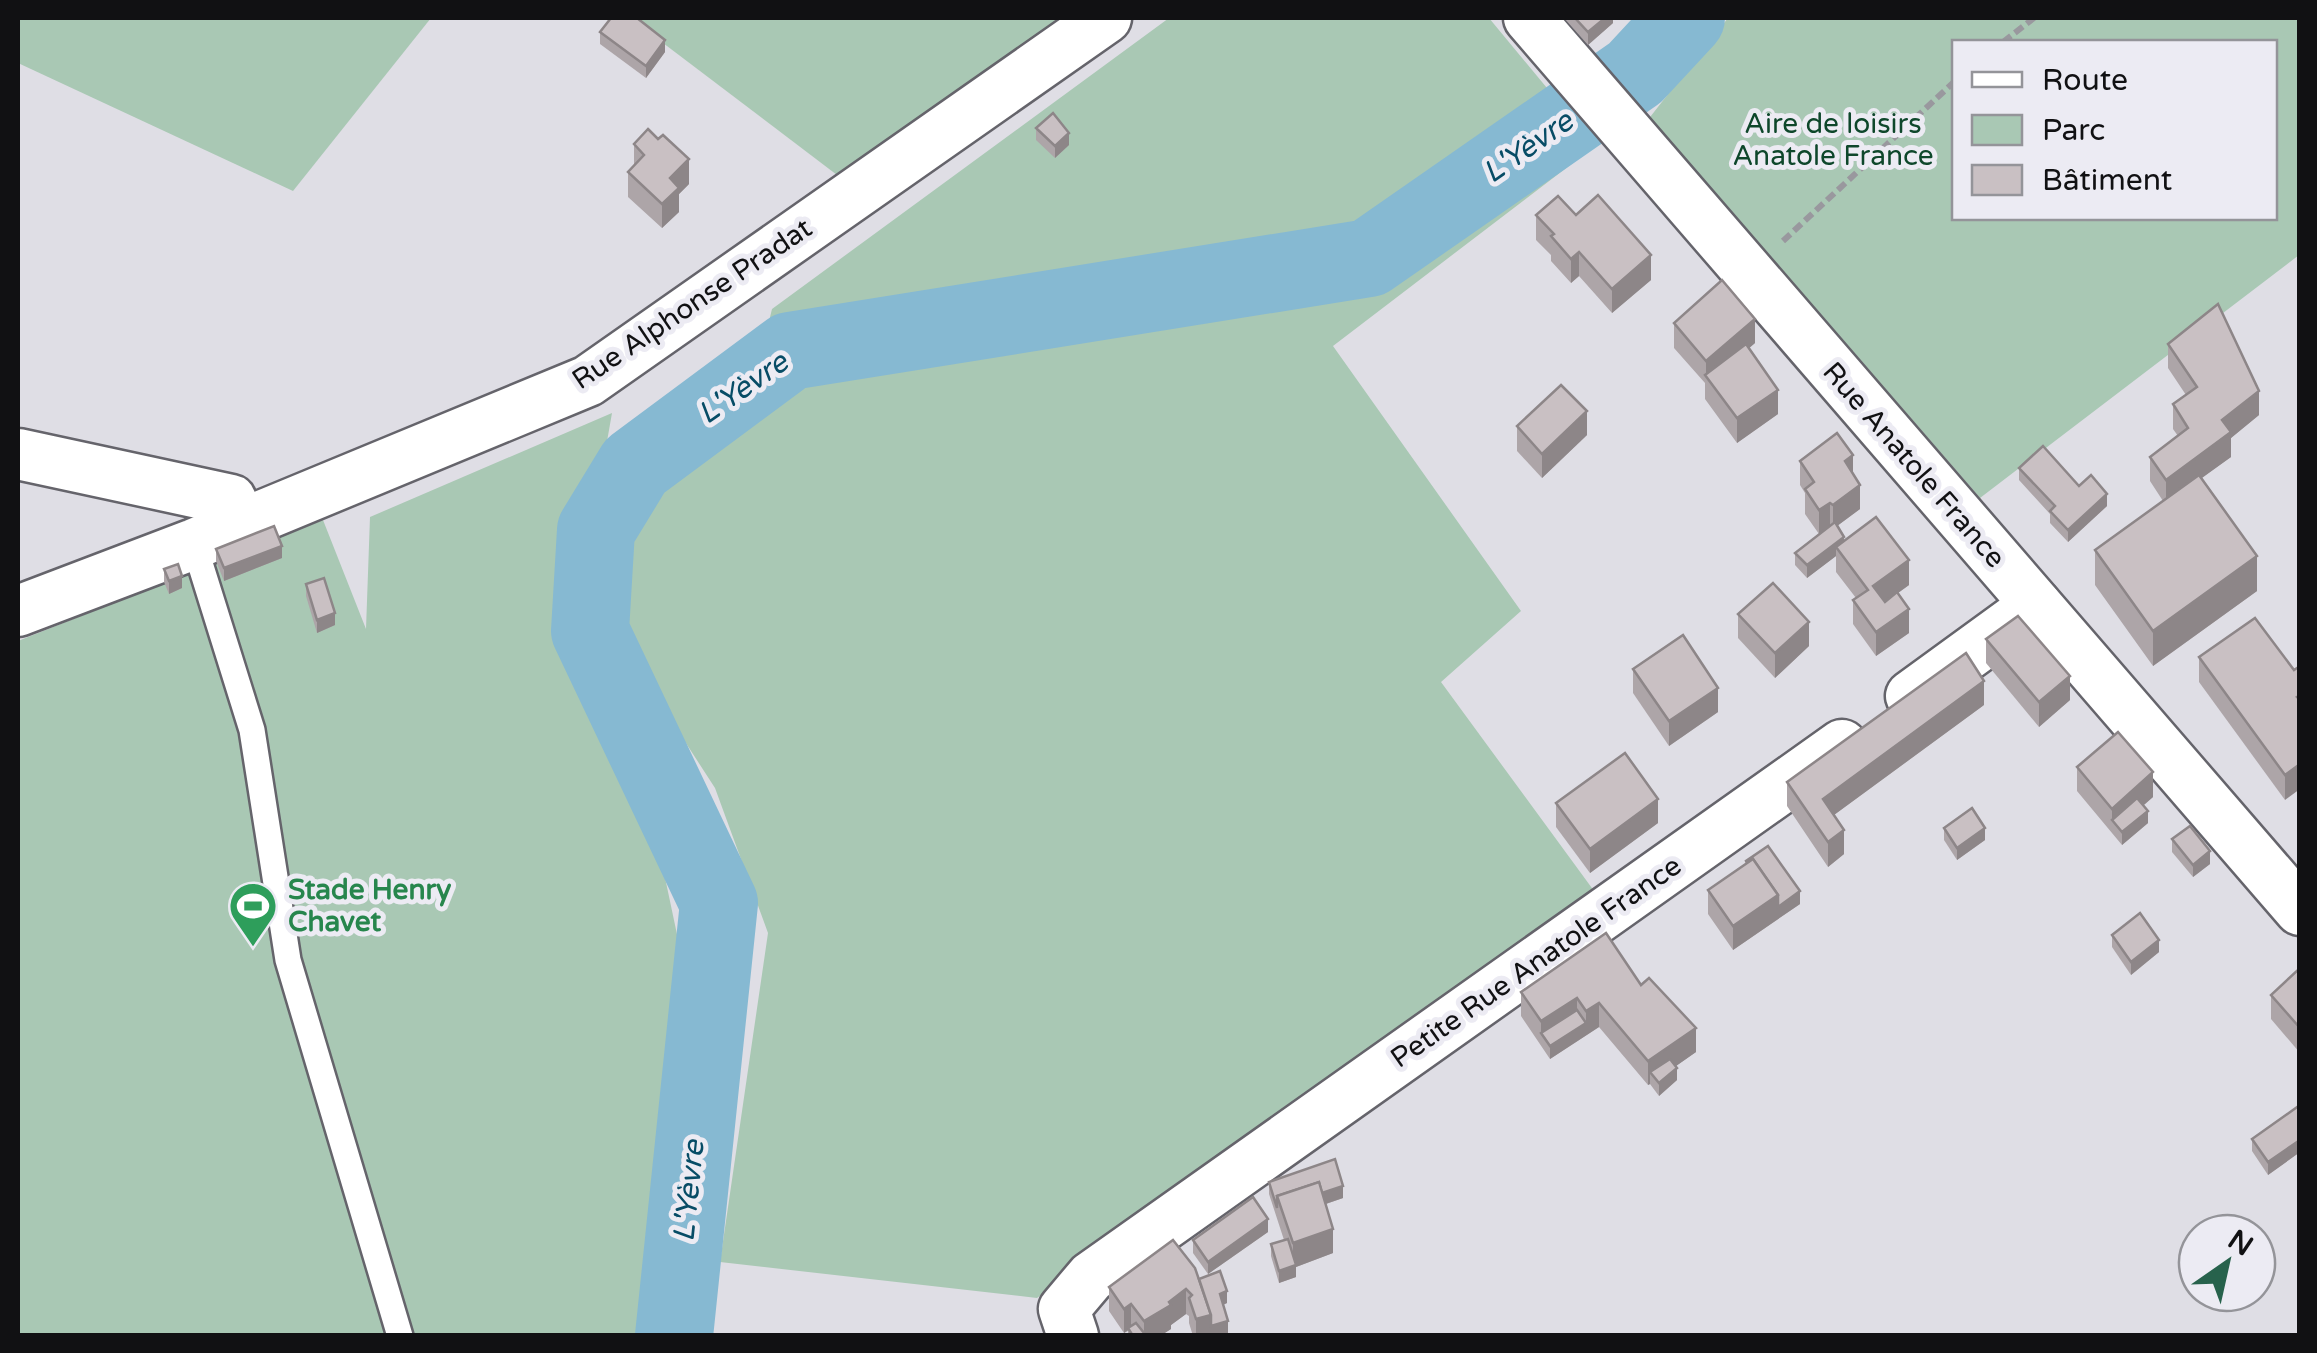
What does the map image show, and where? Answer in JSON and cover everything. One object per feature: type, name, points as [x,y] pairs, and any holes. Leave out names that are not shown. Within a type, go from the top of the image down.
[{"type":"street","name":"Rue Alphonse Pradat","points":[[18,611],[194,544],[588,381],[1106,18]]},
{"type":"street","name":"Rue Anatole France","points":[[1529,18],[2300,910]]},
{"type":"street","points":[[18,454],[231,500],[240,523]]},
{"type":"street","name":"Petite Rue Anatole France","points":[[1072,1336],[1064,1309],[1091,1277],[2036,605]]},
{"type":"lane","points":[[194,544],[252,730],[288,960],[400,1336]]},
{"type":"path","points":[[2006,40],[2034,18]]},
{"type":"path","points":[[1740,265],[1770,254],[1952,84]]},
{"type":"green space","points":[[18,18],[431,18],[293,191],[18,63]]},
{"type":"green space","points":[[630,18],[1067,18],[841,178]]},
{"type":"green space","points":[[1169,18],[1489,18],[1595,146],[1333,346],[1521,611],[1441,682],[1597,895],[1037,1298],[720,1262],[768,933],[715,788],[614,632],[615,579],[653,494],[742,433],[772,309]]},
{"type":"green space","name":"Aire de loisirs Anatole France","points":[[1728,18],[2299,18],[2299,255],[1980,498],[1661,130],[1643,126]]},
{"type":"green space","name":"Stade Henry Chavet","points":[[612,413],[575,623],[652,816],[686,977],[652,1335],[18,1336],[18,641],[323,520],[366,629],[370,517]]},
{"type":"building","points":[[611,18],[637,18],[665,40],[646,66],[600,32]]},
{"type":"building","points":[[1575,18],[1605,18],[1588,32]]},
{"type":"building","points":[[1053,113],[1069,133],[1055,146],[1036,128]]},
{"type":"building","points":[[648,129],[658,139],[663,135],[689,159],[670,178],[679,188],[662,204],[628,172],[644,155],[634,144]]},
{"type":"building","points":[[1598,195],[1651,255],[1612,289],[1579,252],[1571,259],[1536,215],[1558,196],[1576,215]]},
{"type":"building","points":[[1722,280],[1755,319],[1706,361],[1674,323]]},
{"type":"building","points":[[2218,304],[2259,391],[2222,420],[2231,432],[2166,480],[2150,457],[2188,428],[2173,404],[2197,387],[2168,344]]},
{"type":"building","points":[[1746,344],[1778,390],[1737,418],[1705,375]]},
{"type":"building","points":[[1561,385],[1587,411],[1542,454],[1517,426]]},
{"type":"building","points":[[1837,433],[1853,455],[1845,461],[1860,485],[1833,505],[1819,510],[1805,489],[1814,482],[1800,461]]},
{"type":"building","points":[[2043,446],[2079,486],[2091,475],[2107,494],[2068,530],[2050,511],[2055,506],[2019,468]]},
{"type":"building","points":[[2199,475],[2257,556],[2153,631],[2095,550]]},
{"type":"building","points":[[1876,517],[1909,560],[1873,586],[1885,602],[1897,592],[1909,609],[1876,632],[1853,600],[1868,590],[1836,547]]},
{"type":"building","points":[[1835,522],[1844,537],[1807,565],[1795,553]]},
{"type":"building","points":[[274,526],[282,546],[224,568],[216,549]]},
{"type":"building","points":[[178,564],[182,576],[169,581],[164,569]]},
{"type":"building","points":[[324,578],[335,613],[317,620],[306,584]]},
{"type":"building","points":[[1773,583],[1809,622],[1775,653],[1738,614]]},
{"type":"building","points":[[2018,616],[2070,676],[2039,702],[1986,639]]},
{"type":"building","points":[[2255,618],[2294,670],[2300,666],[2300,764],[2285,775],[2199,657]]},
{"type":"building","points":[[1683,635],[1718,688],[1669,721],[1633,669]]},
{"type":"building","points":[[1966,653],[1984,681],[1823,799],[1844,830],[1828,842],[1787,782]]},
{"type":"building","points":[[2118,732],[2153,772],[2112,809],[2077,767]]},
{"type":"building","points":[[1625,753],[1658,799],[1590,849],[1556,803]]},
{"type":"building","points":[[2137,798],[2148,811],[2122,832],[2112,820]]},
{"type":"building","points":[[1972,808],[1985,828],[1957,848],[1944,828]]},
{"type":"building","points":[[2190,826],[2210,851],[2193,865],[2172,839]]},
{"type":"building","points":[[1768,846],[1800,891],[1778,907],[1778,895],[1753,859],[1746,861]]},
{"type":"building","points":[[1753,859],[1778,895],[1733,926],[1708,890]]},
{"type":"building","points":[[2140,913],[2159,940],[2131,962],[2112,935]]},
{"type":"building","points":[[1606,933],[1641,985],[1649,978],[1696,1028],[1648,1061],[1599,1003],[1586,1011],[1577,998],[1541,1021],[1521,992]]},
{"type":"building","points":[[2300,968],[2300,1028],[2271,995]]},
{"type":"building","points":[[1577,1010],[1586,1023],[1550,1046],[1541,1033]]},
{"type":"building","points":[[1670,1059],[1677,1068],[1659,1083],[1650,1072]]},
{"type":"building","points":[[2300,1105],[2300,1140],[2268,1162],[2252,1139]]},
{"type":"building","points":[[1335,1159],[1343,1186],[1322,1193],[1319,1182],[1277,1196],[1277,1208],[1269,1182]]},
{"type":"building","points":[[1319,1182],[1333,1229],[1293,1243],[1277,1196]]},
{"type":"building","points":[[1253,1197],[1268,1219],[1208,1262],[1193,1240]]},
{"type":"building","points":[[1288,1239],[1296,1265],[1279,1271],[1271,1244]]},
{"type":"building","points":[[1173,1240],[1195,1268],[1211,1315],[1196,1319],[1189,1298],[1192,1295],[1186,1289],[1169,1302],[1171,1305],[1144,1321],[1131,1304],[1124,1309],[1109,1287]]},
{"type":"building","points":[[1220,1271],[1227,1291],[1220,1294],[1228,1321],[1211,1326],[1199,1279]]},
{"type":"building","points":[[1136,1323],[1144,1333],[1141,1336],[1133,1336],[1128,1328]]},
{"type":"waterway","name":"L'Yèvre","points":[[674,1336],[719,903],[590,631],[596,530],[635,466],[790,351],[1369,258],[1635,73],[1686,18]]},
{"type":"place","name":"Stade Henry Chavet","points":[[253,948]]}]
